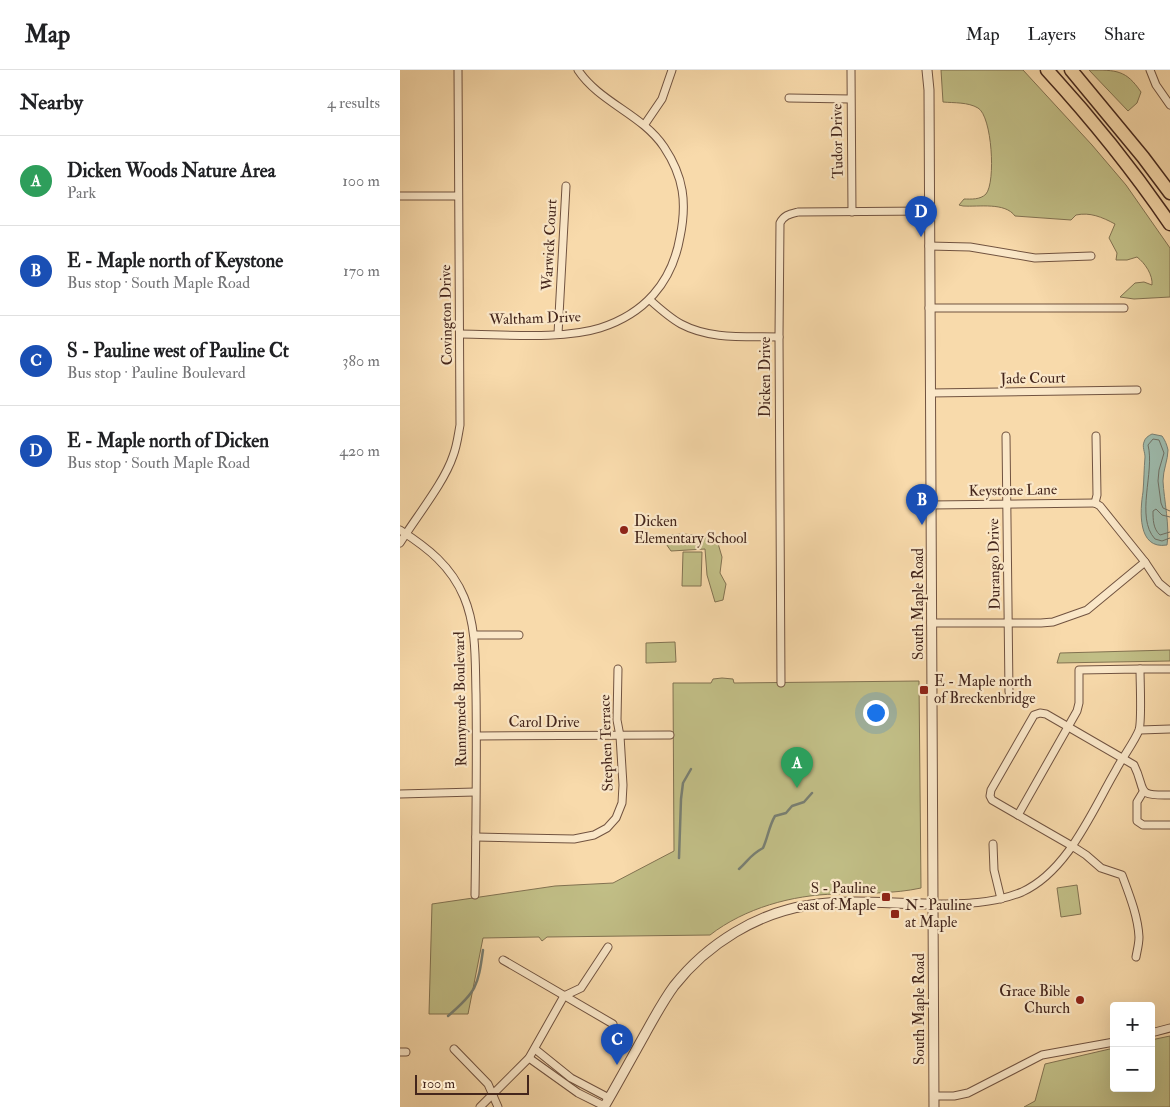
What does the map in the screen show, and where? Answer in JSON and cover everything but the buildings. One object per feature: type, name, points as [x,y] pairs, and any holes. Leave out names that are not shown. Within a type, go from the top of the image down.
[{"type":"highway","points":[[1047,70],[1080,106],[1170,224]]},
{"type":"highway","points":[[1070,70],[1143,157],[1170,193]]},
{"type":"street","name":"Covington Drive","points":[[400,543],[403,532],[442,479],[453,458],[460,425],[458,70]]},
{"type":"street","name":"Waltham Drive","points":[[460,334],[558,334],[599,328],[622,318],[650,300],[672,268],[684,217],[682,186],[676,167],[664,146],[645,124],[605,98],[586,82],[578,70]]},
{"type":"street","points":[[645,124],[662,99],[672,70]]},
{"type":"street","name":"Tudor Drive","points":[[850,70],[852,212]]},
{"type":"street","name":"South Maple Road","points":[[927,70],[929,90],[934,1107]]},
{"type":"street","points":[[1150,70],[1156,85],[1170,105]]},
{"type":"street","points":[[789,98],[850,99]]},
{"type":"street","name":"Warwick Court","points":[[558,334],[566,186]]},
{"type":"street","points":[[400,196],[458,196]]},
{"type":"street","name":"Dicken Drive","points":[[781,683],[778,337],[779,231],[783,218],[788,214],[798,212],[929,211]]},
{"type":"street","points":[[929,246],[970,247],[1036,258],[1091,256]]},
{"type":"street","points":[[650,300],[682,324],[702,332],[729,336],[778,337]]},
{"type":"street","points":[[929,308],[1124,308]]},
{"type":"street","name":"Jade Court","points":[[930,393],[1137,390]]},
{"type":"street","name":"Durango Drive","points":[[1006,436],[1008,692]]},
{"type":"street","points":[[1096,436],[1097,495],[1095,503],[1100,506],[1145,562],[1159,583],[1170,592]]},
{"type":"street","name":"Keystone Lane","points":[[931,505],[1095,503]]},
{"type":"street","name":"Runnymede Boulevard","points":[[403,532],[441,560],[464,596],[471,615],[474,635],[477,736],[475,895]]},
{"type":"street","points":[[931,623],[1053,622],[1086,610],[1145,562]]},
{"type":"street","points":[[474,635],[519,635]]},
{"type":"street","points":[[529,1058],[578,1093],[604,1106],[673,987],[712,948],[747,925],[769,916],[810,905],[840,902],[984,903],[1024,891],[1043,879],[1072,846],[1140,730],[1140,669]]},
{"type":"street","points":[[1018,815],[1077,711],[1079,703],[1079,670],[1170,669]]},
{"type":"street","name":"Stephen Terrace","points":[[476,837],[574,839],[594,835],[606,828],[616,818],[622,803],[623,784],[617,720],[618,670]]},
{"type":"street","points":[[1136,957],[1139,938],[1131,900],[1122,875],[1101,868],[1072,846],[992,800],[990,796],[991,790],[1034,715],[1040,713],[1046,714],[1068,726],[1134,765],[1140,777],[1143,792],[1151,796],[1170,795]]},
{"type":"street","points":[[1140,730],[1170,729]]},
{"type":"street","name":"Carol Drive","points":[[477,736],[670,736]]},
{"type":"street","points":[[400,794],[475,792]]},
{"type":"street","points":[[1143,792],[1137,802],[1136,821],[1144,826],[1170,825]]},
{"type":"street","points":[[993,844],[994,870],[1002,899]]},
{"type":"street","points":[[480,1107],[529,1058],[564,996],[581,988],[608,947]]},
{"type":"street","points":[[503,960],[613,1024]]},
{"type":"street","points":[[1155,1032],[1170,1028]]},
{"type":"street","points":[[934,1096],[954,1096],[968,1093],[1042,1055],[1110,1043]]},
{"type":"street","points":[[454,1049],[488,1084],[498,1107]]},
{"type":"street","points":[[535,1049],[571,1078],[609,1098]]},
{"type":"shaded area","points":[[941,70],[1023,70],[1126,185],[1170,248],[1170,297],[1134,299],[1120,297],[1135,283],[1144,282],[1152,285],[1152,281],[1143,262],[1137,257],[1127,260],[1116,260],[1117,253],[1109,238],[1115,224],[1105,219],[1086,214],[1076,215],[1071,220],[1015,216],[1011,212],[998,207],[959,205],[964,199],[975,199],[986,194],[991,177],[991,149],[987,123],[978,108],[965,104],[943,102]]},
{"type":"shaded area","points":[[1089,70],[1107,70],[1125,75],[1141,92],[1137,103],[1128,111]]},
{"type":"shaded area","points":[[670,535],[711,536],[717,540],[722,557],[720,573],[726,584],[723,600],[715,602],[707,575],[705,549],[671,551],[664,541]]},
{"type":"shaded area","points":[[683,552],[702,552],[701,586],[682,586]]},
{"type":"shaded area","points":[[675,642],[676,662],[646,663],[646,643]]},
{"type":"shaded area","points":[[1170,650],[1170,661],[1057,663],[1060,653]]},
{"type":"shaded area","points":[[713,679],[733,679],[734,683],[919,681],[921,888],[890,892],[819,895],[786,900],[738,917],[710,935],[547,937],[542,941],[539,937],[483,938],[468,1014],[429,1014],[432,904],[555,886],[613,883],[674,851],[673,683],[711,683]]},
{"type":"shaded area","points":[[1077,885],[1081,914],[1061,917],[1057,888]]},
{"type":"shaded area","points":[[1170,1036],[1170,1107],[1024,1107],[1035,1101],[1045,1064],[1110,1049],[1110,1092],[1155,1092],[1155,1039]]},
{"type":"water","points":[[1152,434],[1162,436],[1168,450],[1163,481],[1167,545],[1157,545],[1150,541],[1145,535],[1141,518],[1145,457],[1143,444],[1146,438]]},
{"type":"waterway","points":[[679,858],[683,783],[691,769]]},
{"type":"waterway","points":[[739,869],[752,855],[763,848],[775,816],[786,813],[792,806],[804,802],[812,793]]},
{"type":"waterway","points":[[448,1016],[465,1001],[474,988],[483,950]]},
{"type":"place","name":"E - Maple north of Dicken","points":[[921,237]]},
{"type":"place","name":"E - Maple north of Keystone","points":[[922,525]]},
{"type":"place","name":"Dicken Elementary School","points":[[624,530]]},
{"type":"place","name":"E - Maple north of Breckenbridge","points":[[924,690]]},
{"type":"place","name":"Dicken Woods Nature Area","points":[[797,788]]},
{"type":"place","name":"S - Pauline east of Maple","points":[[886,897]]},
{"type":"place","name":"N- Pauline at Maple","points":[[895,914]]},
{"type":"place","name":"Grace Bible Church","points":[[1080,1000]]},
{"type":"place","name":"S - Pauline west of Pauline Ct","points":[[617,1065]]}]
